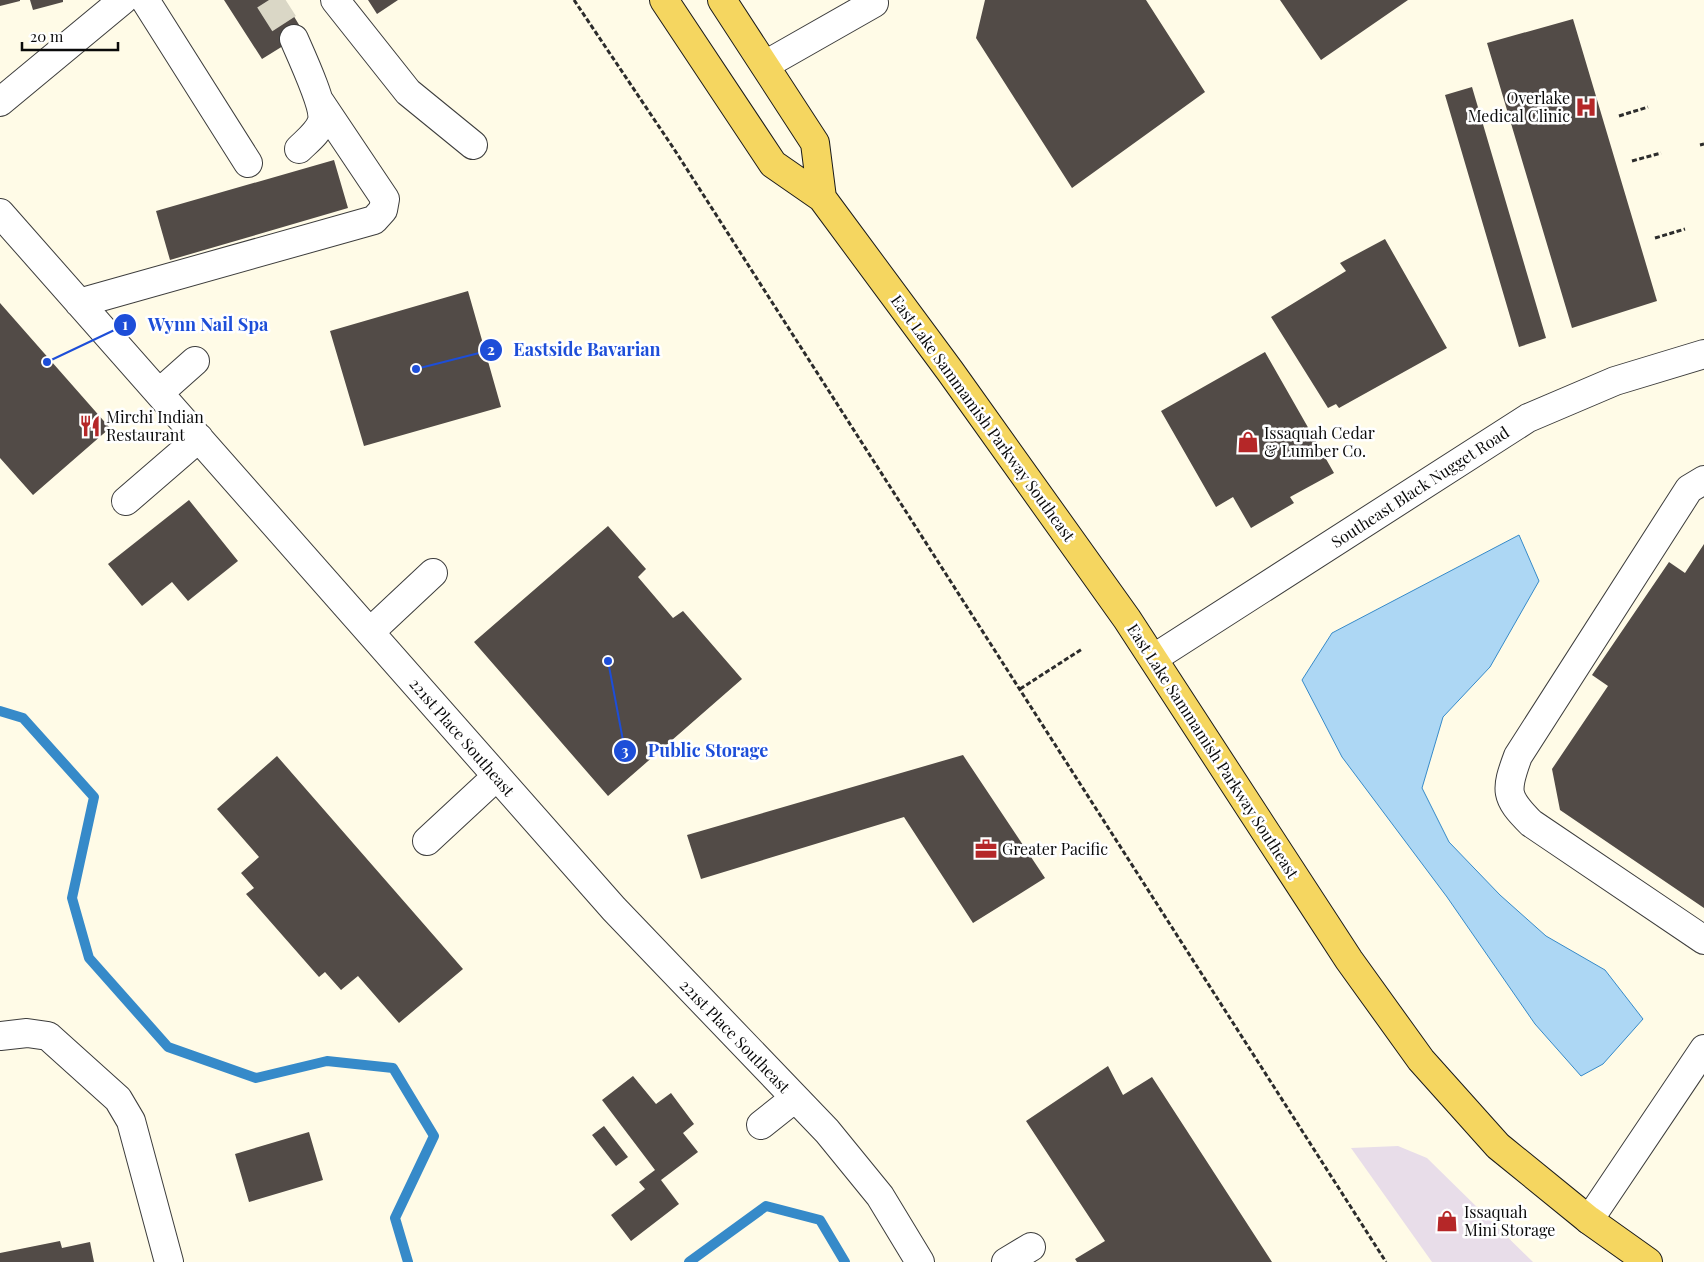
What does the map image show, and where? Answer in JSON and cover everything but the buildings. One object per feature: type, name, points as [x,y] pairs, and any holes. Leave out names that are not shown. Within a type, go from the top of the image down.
[{"type":"main road","name":"East Lake Sammamish Parkway Southeast","points":[[664,0],[773,164],[822,198],[950,371],[1154,658],[1349,960],[1421,1060],[1498,1146],[1589,1220],[1648,1262]]},
{"type":"main road","name":"East Lake Sammamish Parkway Southeast","points":[[722,0],[815,143],[822,198]]},
{"type":"street","points":[[0,102],[123,0]]},
{"type":"street","points":[[145,0],[248,163]]},
{"type":"street","points":[[335,0],[408,92],[473,145]]},
{"type":"street","points":[[765,65],[874,3]]},
{"type":"street","points":[[79,303],[374,220],[383,210],[385,200],[320,102],[294,39]]},
{"type":"street","points":[[299,149],[314,134],[322,121],[320,102]]},
{"type":"street","name":"221st Place Southeast","points":[[0,213],[614,909],[850,1156],[880,1196],[920,1262]]},
{"type":"street","name":"Southeast Black Nugget Road","points":[[1154,658],[1528,418],[1615,381],[1704,354]]},
{"type":"street","points":[[159,393],[195,361]]},
{"type":"street","points":[[126,501],[199,438]]},
{"type":"street","points":[[1704,480],[1689,489],[1518,756],[1508,780],[1509,794],[1514,807],[1531,823],[1704,940]]},
{"type":"street","points":[[370,632],[432,573]]},
{"type":"street","points":[[427,841],[496,777]]},
{"type":"street","points":[[0,1036],[27,1033],[48,1036],[118,1100],[131,1121],[168,1262]]},
{"type":"street","points":[[1589,1220],[1704,1049]]},
{"type":"street","points":[[761,1125],[796,1098]]},
{"type":"street","points":[[1006,1262],[1031,1248]]},
{"type":"path","points":[[574,0],[680,157],[1386,1262]]},
{"type":"path","points":[[1619,116],[1648,107]]},
{"type":"path","points":[[1632,161],[1661,153]]},
{"type":"path","points":[[1655,238],[1684,229]]},
{"type":"path","points":[[1020,689],[1082,649]]},
{"type":"shaded area","name":"Issaquah Mini Storage","points":[[1398,1146],[1427,1158],[1533,1262],[1432,1262],[1351,1148]]},
{"type":"water","points":[[1519,535],[1539,581],[1490,667],[1443,717],[1422,788],[1449,842],[1500,895],[1546,936],[1605,970],[1643,1019],[1603,1064],[1581,1076],[1535,1024],[1447,897],[1342,757],[1302,680],[1332,633]]},
{"type":"waterway","points":[[0,711],[23,718],[94,797],[72,898],[89,958],[168,1047],[256,1078],[327,1061],[393,1068],[434,1136],[395,1218],[408,1262]]},
{"type":"waterway","points":[[689,1262],[766,1206],[820,1220],[845,1262]]},
{"type":"tunnel","points":[[269,0],[294,39]]},
{"type":"place","name":"Overlake Medical Clinic","points":[[1586,107]]},
{"type":"place","name":"Wynn Nail Spa","points":[[47,362]]},
{"type":"place","name":"Eastside Bavarian","points":[[416,369]]},
{"type":"place","name":"Mirchi Indian Restaurant","points":[[90,426]]},
{"type":"place","name":"Issaquah Cedar & Lumber Co.","points":[[1248,442]]},
{"type":"place","name":"Public Storage","points":[[608,661]]},
{"type":"place","name":"Greater Pacific","points":[[986,849]]},
{"type":"place","name":"Issaquah Mini Storage","points":[[1447,1221]]}]
